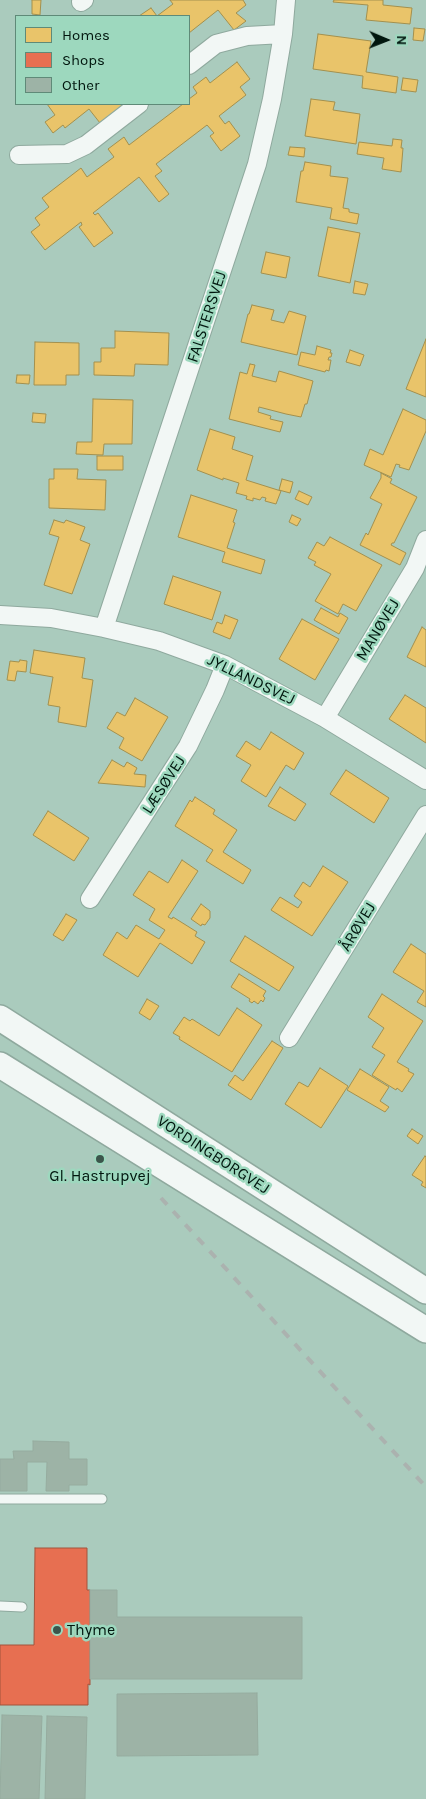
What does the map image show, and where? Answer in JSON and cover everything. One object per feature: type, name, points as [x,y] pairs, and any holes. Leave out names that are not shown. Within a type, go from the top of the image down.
[{"type":"main road","name":"VORDINGBORGVEJ","points":[[0,1018],[426,1291]]},
{"type":"main road","points":[[0,1065],[426,1330]]},
{"type":"street","name":"FALSTERSVEJ","points":[[104,628],[257,164],[272,99],[283,34],[286,0]]},
{"type":"street","points":[[190,64],[216,44],[247,36],[283,34]]},
{"type":"street","points":[[20,156],[67,154],[86,145],[138,105]]},
{"type":"street","name":"MANØVEJ","points":[[325,718],[415,568],[426,540]]},
{"type":"street","name":"JYLLANDSVEJ","points":[[0,615],[51,618],[104,628],[158,641],[225,664],[325,718],[426,780]]},
{"type":"street","name":"LÆSØVEJ","points":[[90,898],[188,746],[215,690],[225,664]]},
{"type":"street","name":"ÅRØVEJ","points":[[289,1038],[426,815]]},
{"type":"lane","points":[[0,1499],[102,1499]]},
{"type":"lane","points":[[0,1606],[22,1607]]},
{"type":"building: Homes","points":[[32,0],[41,0],[40,15],[32,14]]},
{"type":"building: Homes","points":[[170,0],[243,0],[246,5],[236,13],[246,21],[234,30],[218,10],[190,32],[190,15],[158,15],[173,4]]},
{"type":"building: Homes","points":[[334,0],[383,0],[383,5],[412,8],[410,24],[366,20],[368,5],[333,2]]},
{"type":"building: Homes","points":[[151,8],[156,15],[140,15]]},
{"type":"building: Homes","points":[[414,28],[425,29],[423,41],[413,40]]},
{"type":"building: Homes","points":[[318,34],[371,41],[366,72],[398,77],[396,93],[362,88],[363,76],[313,69]]},
{"type":"building: Homes","points":[[237,62],[250,79],[240,87],[246,95],[219,116],[225,124],[229,121],[240,136],[221,151],[210,136],[214,133],[207,125],[156,164],[162,171],[155,176],[169,194],[159,202],[139,177],[93,213],[95,215],[98,213],[113,233],[94,247],[79,227],[82,225],[81,222],[45,250],[31,232],[40,225],[35,218],[49,207],[42,198],[81,168],[87,177],[114,157],[108,149],[124,137],[129,145],[182,105],[190,105],[190,98],[197,93],[193,87],[206,77],[210,83]]},
{"type":"building: Homes","points":[[403,78],[418,80],[416,92],[401,90]]},
{"type":"building: Homes","points":[[311,99],[335,102],[333,110],[360,114],[356,144],[305,136]]},
{"type":"building: Homes","points":[[48,105],[123,106],[100,123],[89,109],[65,128],[63,125],[53,133],[45,122],[55,115]]},
{"type":"building: Homes","points":[[393,139],[402,140],[401,172],[382,169],[384,158],[357,154],[359,142],[392,146]]},
{"type":"building: Homes","points":[[290,147],[305,148],[304,157],[288,155]]},
{"type":"building: Homes","points":[[305,162],[331,166],[330,176],[348,178],[343,208],[349,209],[349,212],[359,214],[357,224],[330,219],[332,208],[296,202],[301,171],[303,171]]},
{"type":"building: Homes","points":[[328,227],[360,233],[350,283],[318,276]]},
{"type":"building: Homes","points":[[266,252],[290,257],[286,278],[261,273]]},
{"type":"building: Homes","points":[[355,281],[368,284],[365,295],[353,293]]},
{"type":"building: Homes","points":[[252,305],[274,310],[271,320],[284,323],[289,311],[306,316],[297,355],[241,342]]},
{"type":"building: Homes","points":[[115,331],[169,333],[168,365],[135,364],[134,376],[94,375],[94,362],[101,362],[101,348],[115,348]]},
{"type":"building: Homes","points":[[426,339],[426,397],[406,389]]},
{"type":"building: Homes","points":[[35,342],[79,343],[79,375],[66,375],[66,385],[34,385]]},
{"type":"building: Homes","points":[[317,346],[331,350],[331,357],[328,360],[331,360],[329,371],[326,370],[325,372],[298,365],[301,352],[315,355]]},
{"type":"building: Homes","points":[[350,350],[364,355],[360,366],[346,362]]},
{"type":"building: Homes","points":[[250,364],[255,365],[252,376],[276,382],[279,371],[313,381],[307,404],[305,404],[301,417],[259,407],[258,412],[271,416],[270,419],[283,422],[280,432],[229,419],[240,372],[247,374]]},
{"type":"building: Homes","points":[[17,375],[30,375],[29,384],[16,383]]},
{"type":"building: Homes","points":[[93,399],[133,400],[132,444],[104,444],[103,455],[76,454],[77,442],[92,442]]},
{"type":"building: Homes","points":[[403,409],[426,420],[426,431],[409,470],[396,464],[391,477],[364,465],[370,449],[383,455]]},
{"type":"building: Homes","points":[[33,413],[46,414],[45,423],[32,422]]},
{"type":"building: Homes","points":[[210,429],[235,437],[232,449],[253,456],[246,480],[281,491],[276,504],[265,501],[266,498],[262,497],[260,500],[253,498],[253,501],[246,499],[247,496],[236,493],[239,483],[223,478],[223,480],[197,470]]},
{"type":"building: Homes","points":[[97,456],[123,456],[123,470],[97,470]]},
{"type":"building: Homes","points":[[54,469],[78,469],[77,479],[106,480],[105,510],[49,508],[49,479],[54,479]]},
{"type":"building: Homes","points":[[381,473],[392,479],[390,483],[417,497],[394,543],[391,545],[406,553],[400,565],[360,545],[366,533],[368,535],[382,504],[370,498],[381,478]]},
{"type":"building: Homes","points":[[282,479],[293,482],[290,493],[279,490]]},
{"type":"building: Homes","points":[[299,491],[312,497],[308,505],[295,499]]},
{"type":"building: Homes","points":[[191,495],[237,510],[227,548],[265,560],[261,574],[222,562],[225,552],[178,537]]},
{"type":"building: Homes","points":[[292,515],[301,519],[297,526],[289,522]]},
{"type":"building: Homes","points":[[54,520],[64,523],[66,520],[85,527],[80,540],[90,544],[72,594],[44,585],[59,537],[49,534]]},
{"type":"building: Homes","points":[[330,537],[382,565],[356,611],[343,604],[338,614],[315,601],[331,574],[314,565],[316,562],[308,558],[317,542],[324,546]]},
{"type":"building: Homes","points":[[173,576],[221,592],[212,620],[164,604]]},
{"type":"building: Homes","points":[[321,608],[338,617],[340,613],[348,618],[339,634],[314,620]]},
{"type":"building: Homes","points":[[225,615],[238,620],[230,639],[213,632],[217,622],[222,624]]},
{"type":"building: Homes","points":[[302,619],[339,639],[315,680],[279,659]]},
{"type":"building: Homes","points":[[422,627],[426,630],[426,667],[407,657]]},
{"type":"building: Homes","points":[[34,650],[85,658],[82,678],[93,680],[86,727],[58,722],[60,707],[48,705],[53,677],[30,673]]},
{"type":"building: Homes","points":[[20,660],[27,661],[26,672],[17,671],[15,681],[7,680],[10,661],[19,662]]},
{"type":"building: Homes","points":[[405,695],[426,708],[426,743],[389,719]]},
{"type":"building: Homes","points":[[135,698],[168,717],[142,761],[119,748],[124,738],[107,728],[117,712],[125,716]]},
{"type":"building: Homes","points":[[271,732],[304,753],[294,770],[286,765],[266,797],[241,781],[251,765],[236,756],[246,741],[260,750]]},
{"type":"building: Homes","points":[[112,760],[124,767],[127,762],[137,768],[134,774],[146,775],[145,787],[98,783]]},
{"type":"building: Homes","points":[[346,770],[389,798],[374,823],[330,794]]},
{"type":"building: Homes","points":[[280,787],[306,804],[295,821],[268,806]]},
{"type":"building: Homes","points":[[195,797],[215,810],[213,814],[237,830],[223,852],[251,870],[243,884],[206,861],[213,850],[175,826],[190,800],[192,802]]},
{"type":"building: Homes","points":[[48,811],[89,838],[74,861],[33,835]]},
{"type":"building: Homes","points":[[182,860],[198,871],[168,917],[172,919],[173,917],[197,932],[195,936],[205,942],[192,964],[160,943],[138,977],[103,955],[117,932],[127,939],[136,925],[159,939],[165,930],[149,920],[155,909],[133,895],[149,871],[168,883]]},
{"type":"building: Homes","points":[[323,866],[348,882],[312,936],[271,910],[280,897],[298,908],[302,902],[294,896],[303,882],[310,887]]},
{"type":"building: Homes","points":[[201,904],[210,911],[210,918],[205,925],[202,924],[201,926],[191,919]]},
{"type":"building: Homes","points":[[66,914],[77,920],[63,941],[53,935]]},
{"type":"building: Homes","points":[[245,936],[294,967],[279,991],[230,961]]},
{"type":"building: Homes","points":[[411,944],[426,954],[426,1007],[417,1002],[424,991],[393,972]]},
{"type":"building: Homes","points":[[239,974],[266,991],[263,996],[265,998],[263,1002],[261,1000],[258,1004],[254,1001],[252,1003],[249,1001],[250,999],[231,987]]},
{"type":"building: Homes","points":[[382,994],[423,1021],[397,1062],[414,1074],[402,1092],[372,1075],[385,1055],[372,1047],[384,1028],[368,1017]]},
{"type":"building: Homes","points":[[147,999],[159,1006],[150,1020],[139,1013]]},
{"type":"building: Homes","points":[[237,1008],[262,1025],[232,1072],[179,1039],[180,1037],[173,1033],[184,1017],[190,1021],[192,1019],[219,1036]]},
{"type":"building: Homes","points":[[272,1041],[283,1048],[251,1100],[228,1085],[235,1075],[243,1081]]},
{"type":"building: Homes","points":[[320,1068],[348,1086],[321,1128],[285,1104],[299,1082],[308,1087]]},
{"type":"building: Homes","points":[[360,1069],[389,1087],[380,1101],[389,1107],[385,1112],[347,1090]]},
{"type":"building: Homes","points":[[412,1129],[423,1136],[418,1144],[407,1136]]},
{"type":"building: Homes","points":[[425,1156],[426,1188],[421,1185],[423,1182],[412,1175]]},
{"type":"building: Shops","points":[[35,1548],[87,1548],[87,1590],[90,1590],[90,1685],[88,1684],[88,1705],[0,1705],[0,1645],[34,1645]]},
{"type":"building: Other","points":[[33,1441],[69,1442],[69,1459],[87,1459],[87,1485],[69,1485],[69,1491],[46,1491],[47,1462],[27,1462],[27,1491],[0,1491],[0,1459],[14,1459],[13,1451],[33,1451]]},
{"type":"building: Other","points":[[90,1590],[117,1590],[117,1617],[302,1617],[302,1679],[90,1679]]},
{"type":"building: Other","points":[[257,1693],[258,1755],[117,1756],[117,1694]]},
{"type":"building: Other","points":[[2,1715],[42,1716],[39,1799],[0,1799]]},
{"type":"building: Other","points":[[47,1716],[87,1717],[85,1799],[45,1799]]},
{"type":"railway","points":[[161,1198],[426,1487]]},
{"type":"place","name":"Gl. Hastrupvej","points":[[100,1159]]},
{"type":"place","name":"Thyme","points":[[57,1630]]}]
